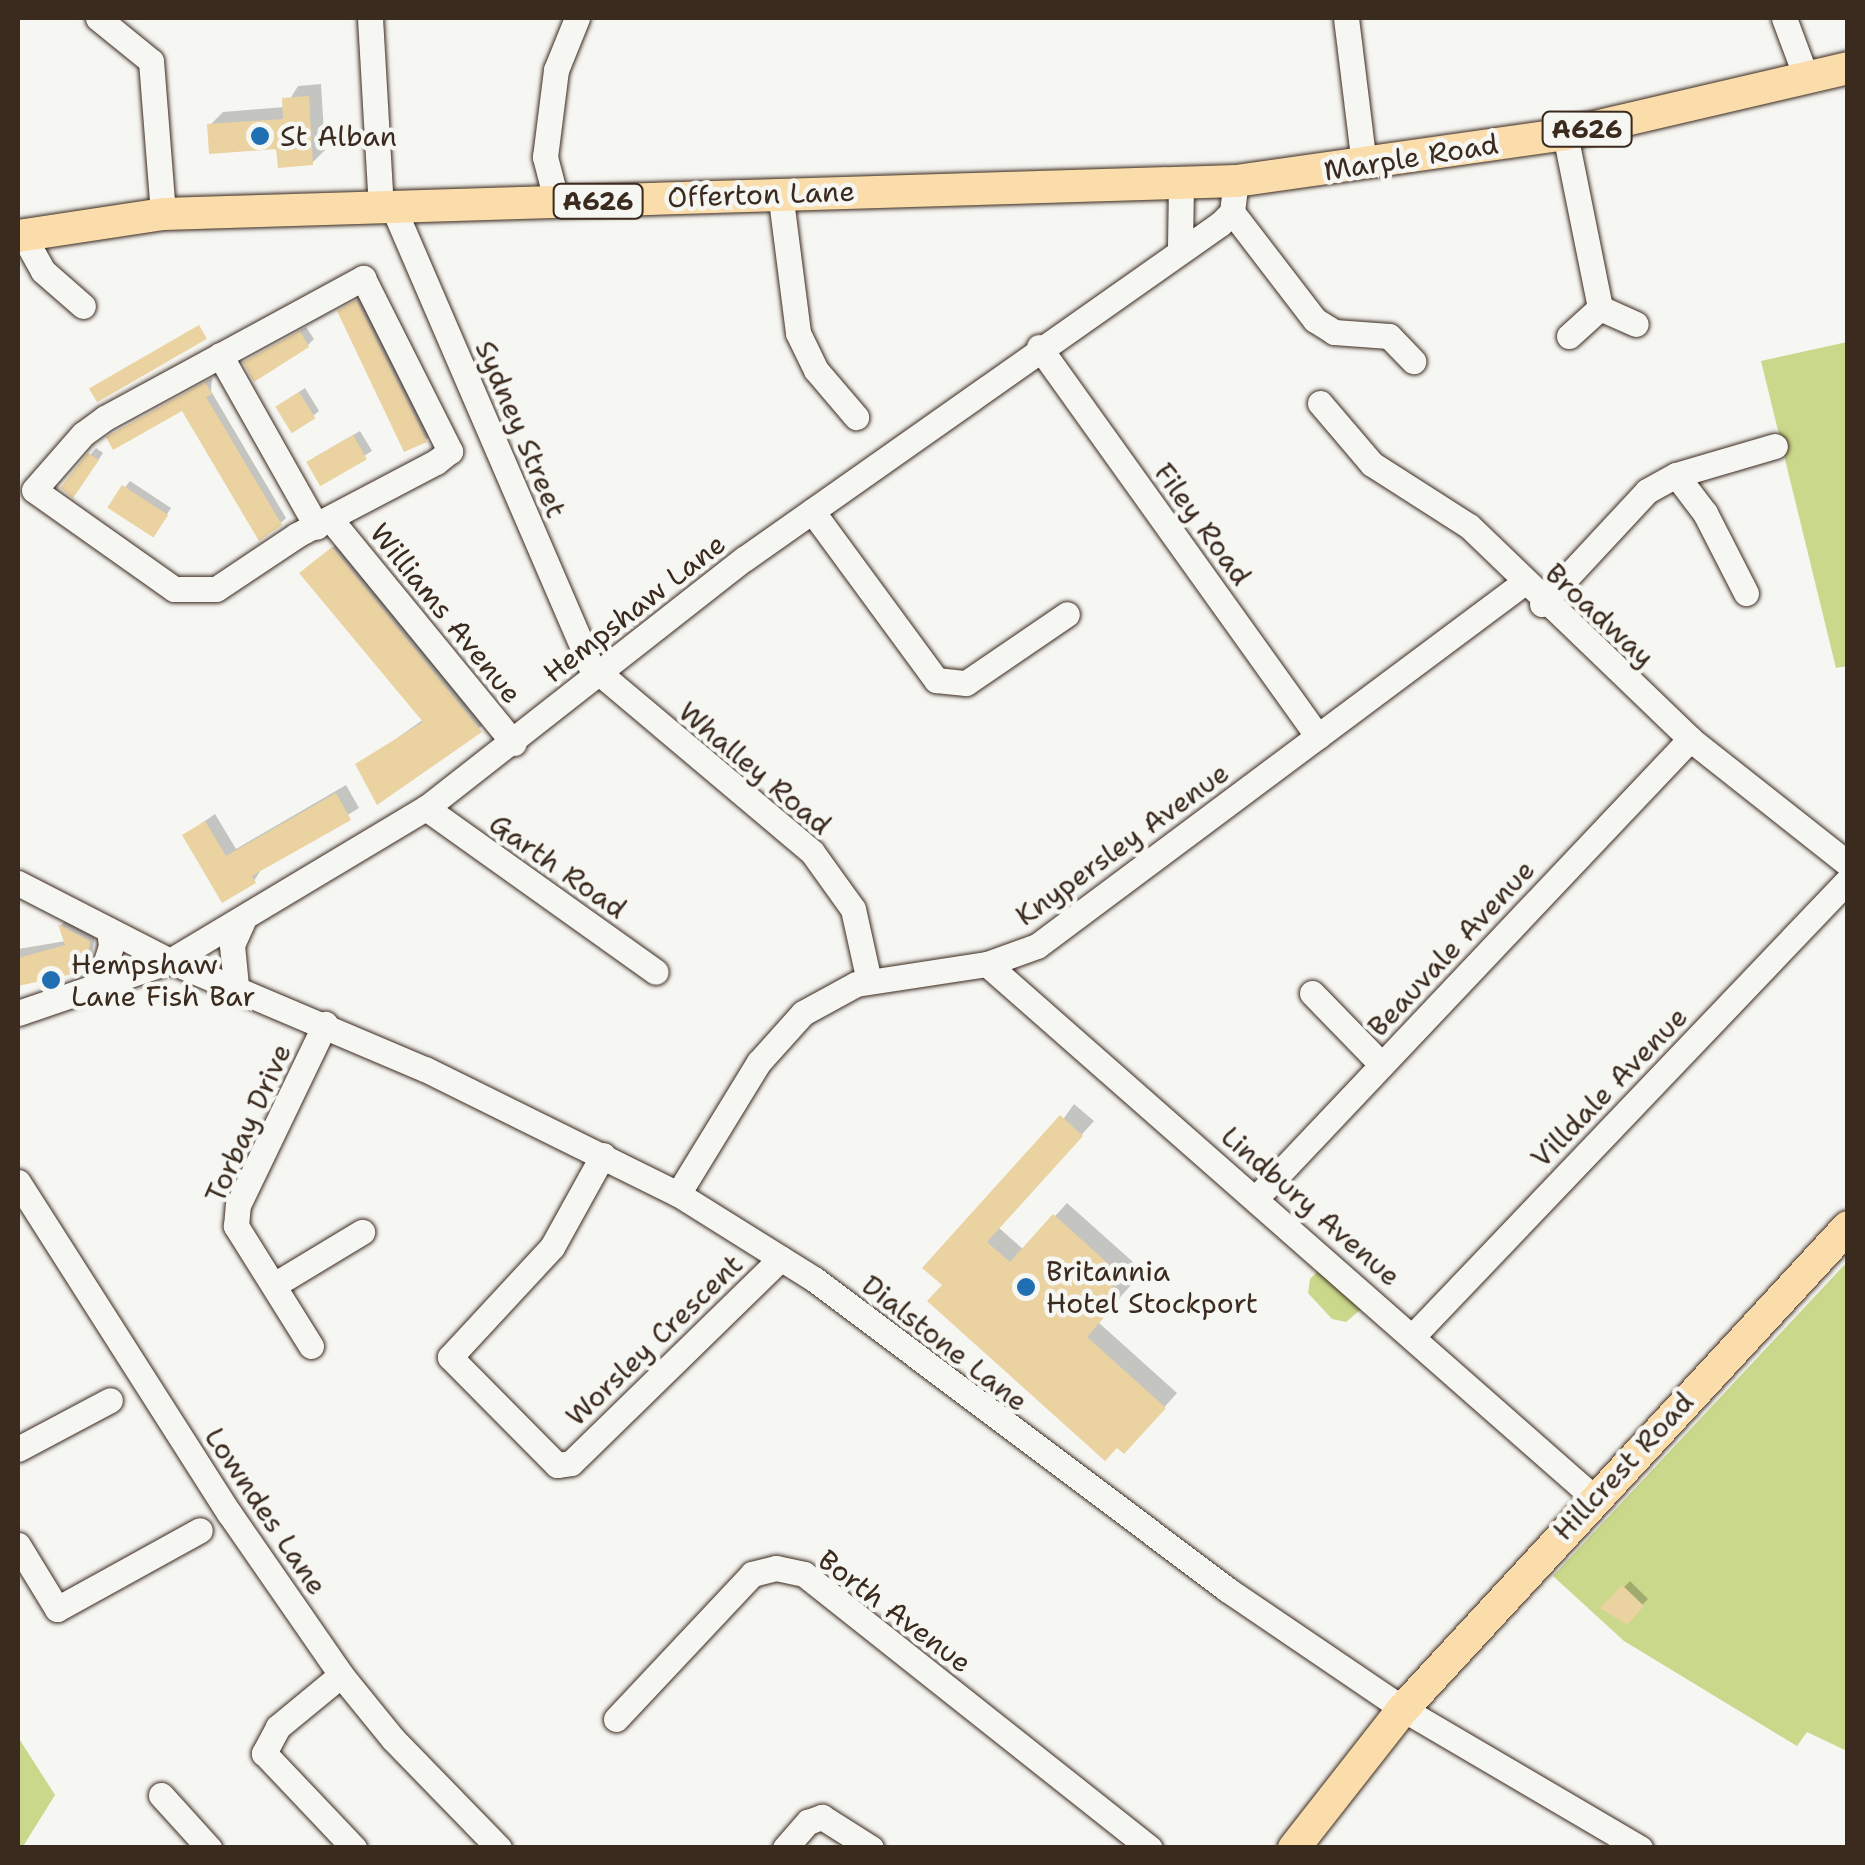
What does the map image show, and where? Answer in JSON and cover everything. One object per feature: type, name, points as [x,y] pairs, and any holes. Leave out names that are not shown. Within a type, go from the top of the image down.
[{"type":"main road","name":"Marple Road","points":[[1214,189],[1566,134],[1848,68]]},
{"type":"main road","name":"Offerton Lane","points":[[20,236],[163,214],[557,203],[780,192],[1214,189]]},
{"type":"main road","name":"Hillcrest Road","points":[[1294,1848],[1402,1708],[1593,1496],[1848,1228]]},
{"type":"street","points":[[98,18],[151,61],[163,214]]},
{"type":"street","points":[[370,18],[387,208]]},
{"type":"street","points":[[557,203],[545,157],[556,70],[577,18]]},
{"type":"street","points":[[1346,18],[1364,164]]},
{"type":"street","points":[[1784,18],[1806,77]]},
{"type":"street","points":[[1566,134],[1600,308]]},
{"type":"street","points":[[1180,247],[1214,189],[1315,320],[1334,332],[1389,336],[1412,360]]},
{"type":"street","name":"Hempshaw Lane","points":[[18,1013],[170,961],[426,808],[812,511],[1180,247],[1214,189]]},
{"type":"street","points":[[780,192],[798,333],[816,370],[856,416]]},
{"type":"street","name":"Sydney Street","points":[[387,208],[596,674]]},
{"type":"street","points":[[20,236],[43,270],[83,306]]},
{"type":"street","points":[[18,511],[34,490],[83,434],[364,278],[450,451],[216,588],[174,590],[34,490]]},
{"type":"street","points":[[1600,308],[1636,324]]},
{"type":"street","points":[[1569,336],[1600,308]]},
{"type":"street","name":"Filey Road","points":[[1039,347],[1318,736]]},
{"type":"street","name":"Williams Avenue","points":[[220,355],[324,524],[514,742]]},
{"type":"street","name":"Broadway","points":[[1319,404],[1372,464],[1468,526],[1542,604],[1690,739],[1843,851]]},
{"type":"street","points":[[1542,604],[1634,501],[1676,475],[1774,446]]},
{"type":"street","points":[[1676,475],[1719,538],[1746,593]]},
{"type":"street","points":[[812,511],[936,680],[966,683],[1067,614]]},
{"type":"street","name":"Knypersley Avenue","points":[[678,1194],[778,1035],[827,998],[869,981],[988,964],[1020,955],[1063,928],[1522,584]]},
{"type":"street","name":"Whalley Road","points":[[596,674],[812,852],[853,908],[869,981]]},
{"type":"street","name":"Beauvale Avenue","points":[[1256,1198],[1690,739]]},
{"type":"street","name":"Garth Road","points":[[426,808],[656,972]]},
{"type":"street","name":"Villdale Avenue","points":[[1413,1336],[1848,880]]},
{"type":"street","name":"Dialstone Lane","points":[[18,883],[170,961],[325,1024],[678,1194],[781,1258],[1090,1493],[1402,1708],[1640,1848]]},
{"type":"street","points":[[236,986],[232,945],[244,918]]},
{"type":"street","points":[[98,986],[112,946],[109,930]]},
{"type":"street","name":"Lindbury Avenue","points":[[988,964],[1593,1496]]},
{"type":"street","points":[[1312,994],[1382,1065]]},
{"type":"street","name":"Torbay Drive","points":[[311,1346],[236,1226],[238,1205],[325,1024]]},
{"type":"street","name":"Worsley Crescent","points":[[603,1155],[552,1247],[450,1356],[557,1465],[571,1463],[781,1258]]},
{"type":"street","name":"Lowndes Lane","points":[[18,1182],[229,1513],[341,1675],[392,1740],[499,1848]]},
{"type":"street","points":[[274,1286],[362,1232]]},
{"type":"street","points":[[18,1449],[110,1400]]},
{"type":"street","points":[[18,1545],[57,1610],[200,1530]]},
{"type":"street","name":"Borth Avenue","points":[[616,1719],[752,1574],[776,1568],[804,1574],[1150,1848]]},
{"type":"street","points":[[341,1675],[278,1727],[264,1753],[354,1848]]},
{"type":"street","points":[[161,1795],[209,1848]]},
{"type":"street","points":[[785,1848],[808,1822],[822,1817],[871,1848]]},
{"type":"green space","points":[[1847,342],[1847,666],[1836,668],[1761,361]]},
{"type":"green space","points":[[1328,1261],[1372,1300],[1346,1322],[1332,1319],[1308,1293],[1310,1279]]},
{"type":"green space","points":[[1847,1262],[1847,1751],[1807,1732],[1797,1746],[1624,1641],[1553,1576]]},
{"type":"green space","points":[[18,1737],[55,1795],[22,1848],[18,1847]]},
{"type":"building","name":"St Alban","points":[[309,96],[313,165],[278,168],[276,149],[209,154],[207,124],[283,119],[282,98]]},
{"type":"building","points":[[356,300],[427,442],[404,452],[337,311]]},
{"type":"building","points":[[199,325],[207,339],[97,402],[89,388]]},
{"type":"building","points":[[300,331],[309,347],[254,382],[243,362]]},
{"type":"building","points":[[205,382],[212,394],[206,397],[282,525],[259,541],[182,411],[113,450],[106,437]]},
{"type":"building","points":[[299,392],[315,418],[292,433],[275,407]]},
{"type":"building","points":[[353,435],[367,459],[320,486],[306,462]]},
{"type":"building","points":[[88,453],[99,460],[73,498],[60,488]]},
{"type":"building","points":[[122,485],[168,515],[153,538],[107,508]]},
{"type":"building","points":[[332,547],[482,732],[377,805],[355,764],[423,722],[299,573]]},
{"type":"building","points":[[336,793],[351,820],[252,876],[256,883],[222,903],[182,835],[205,821],[226,856]]},
{"type":"building","points":[[58,924],[90,941],[86,971],[18,986],[18,958],[65,945]]},
{"type":"building","name":"Britannia Hotel Stockport","points":[[1060,1115],[1083,1136],[987,1242],[1010,1262],[1053,1214],[1122,1276],[1110,1290],[1120,1299],[1087,1337],[1166,1408],[1124,1454],[1117,1448],[1105,1461],[927,1301],[942,1285],[922,1268]]},
{"type":"building","points":[[1622,1585],[1644,1606],[1627,1625],[1600,1608]]},
{"type":"place","name":"St Alban","points":[[260,136]]},
{"type":"place","name":"Hempshaw Lane Fish Bar","points":[[51,980]]},
{"type":"place","name":"Britannia Hotel Stockport","points":[[1026,1287]]}]
